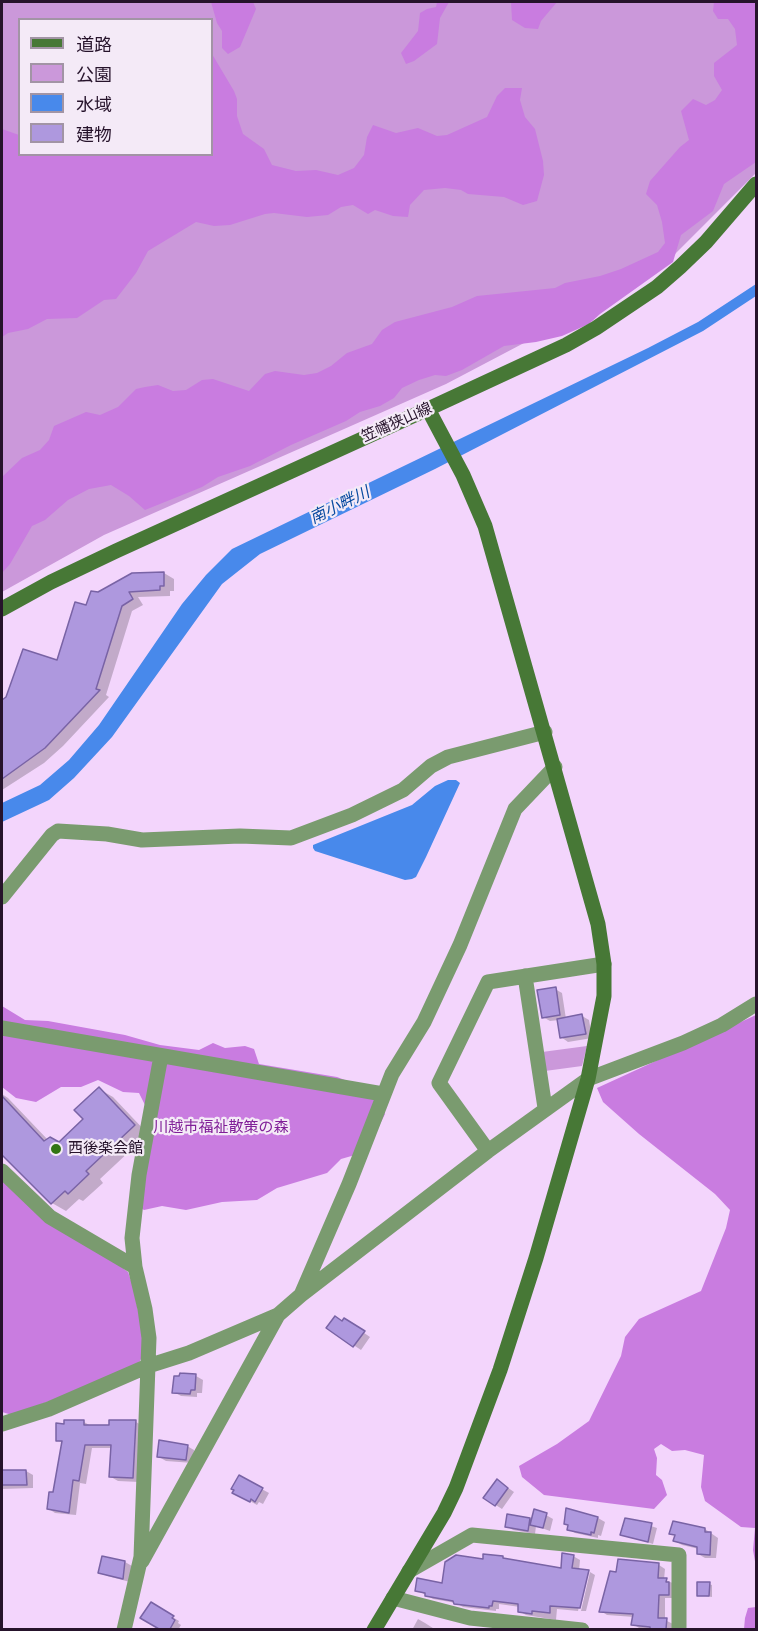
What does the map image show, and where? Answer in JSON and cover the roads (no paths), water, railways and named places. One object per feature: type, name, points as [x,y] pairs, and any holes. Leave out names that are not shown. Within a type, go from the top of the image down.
[{"type":"street","name":"笠幡狭山線","points":[[2,609],[107,555],[566,345],[596,328],[665,280],[706,242],[756,184]]},
{"type":"street","points":[[374,1629],[444,1513],[456,1488],[500,1370],[536,1258],[588,1079],[604,996],[604,964],[598,924],[485,526],[460,470],[428,409]]},
{"type":"street","points":[[2,897],[52,835],[58,831],[107,834],[142,840],[240,836],[291,838],[352,816],[403,790],[431,766],[448,757],[545,732]]},
{"type":"street","points":[[301,1295],[349,1184],[392,1074],[424,1022],[460,945],[515,809],[555,767]]},
{"type":"street","points":[[488,1151],[439,1083],[488,982],[604,964]]},
{"type":"street","points":[[525,976],[545,1108]]},
{"type":"street","points":[[2,1424],[49,1409],[148,1366],[189,1353],[278,1315],[488,1151],[588,1079],[683,1042],[722,1024],[756,1004]]},
{"type":"street","points":[[2,1028],[383,1095]]},
{"type":"street","points":[[124,1629],[141,1557],[149,1338],[135,1267],[132,1238],[139,1175],[161,1056]]},
{"type":"street","points":[[2,1171],[50,1217],[135,1267]]},
{"type":"street","points":[[139,1567],[278,1315]]},
{"type":"street","points":[[409,1571],[472,1535],[679,1556],[679,1629]]},
{"type":"street","points":[[393,1598],[470,1618],[582,1629]]},
{"type":"water","name":"南小畔川","points":[[756,284],[756,296],[703,331],[435,469],[260,554],[222,584],[112,737],[74,778],[49,800],[2,822],[2,803],[40,785],[69,760],[99,725],[182,604],[232,549],[648,348],[698,322]]},
{"type":"water","points":[[448,780],[456,780],[460,783],[416,877],[405,880],[315,851],[313,848],[313,845],[412,805],[435,786]]},
{"type":"place","name":"西後楽会館","points":[[56,1149]]},
{"type":"park label","name":"川越市福祉散策の森","points":[[221,1128]]}]
